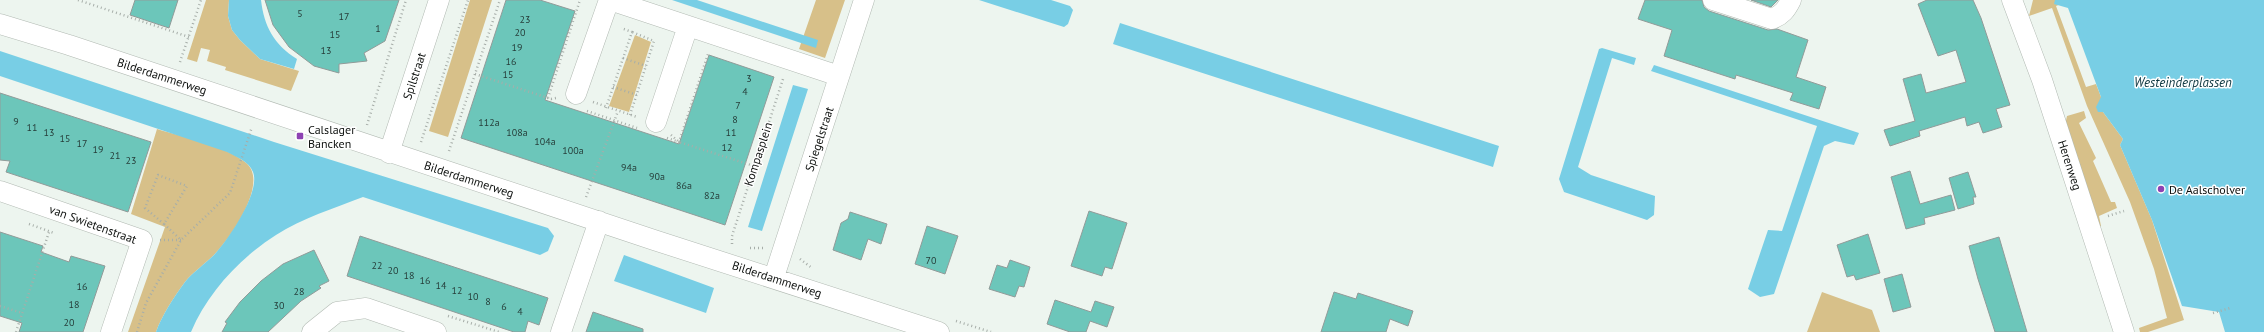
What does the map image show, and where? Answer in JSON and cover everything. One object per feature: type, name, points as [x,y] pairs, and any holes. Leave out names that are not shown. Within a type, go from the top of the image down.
[{"type":"street","name":"Spilstraat","points":[[389,153],[439,0]]},
{"type":"street","points":[[578,101],[601,22],[610,0],[839,76]]},
{"type":"street","name":"Spiegelstraat","points":[[774,278],[864,0]]},
{"type":"street","points":[[1713,0],[1772,19],[1781,15],[1787,9],[1791,0]]},
{"type":"street","name":"Herenweg","points":[[2012,0],[2042,80],[2124,332]]},
{"type":"street","name":"Bilderdammerweg","points":[[0,24],[215,93],[389,153],[599,222],[939,332]]},
{"type":"street","points":[[655,130],[688,26]]},
{"type":"street","name":"van Swietenstraat","points":[[0,191],[142,240],[111,332]]},
{"type":"street","points":[[560,332],[599,222]]},
{"type":"street","points":[[312,332],[337,312],[366,308],[436,332]]},
{"type":"path","points":[[78,0],[189,38]]},
{"type":"path","points":[[179,66],[201,0]]},
{"type":"path","points":[[367,127],[406,0]]},
{"type":"path","points":[[420,144],[468,0]]},
{"type":"path","points":[[442,170],[500,0]]},
{"type":"path","points":[[550,99],[580,0]]},
{"type":"path","points":[[601,22],[654,41],[630,115]]},
{"type":"path","points":[[606,108],[632,32]]},
{"type":"path","points":[[679,142],[715,35]]},
{"type":"path","points":[[623,58],[646,66]]},
{"type":"path","name":"Kompasplein","points":[[733,249],[732,236],[789,59]]},
{"type":"path","points":[[475,74],[558,102]]},
{"type":"path","points":[[613,87],[637,95]]},
{"type":"path","points":[[550,99],[578,101],[618,111],[630,115],[679,142],[754,166]]},
{"type":"path","points":[[578,101],[615,121],[655,130],[679,142]]},
{"type":"path","points":[[579,215],[618,111]]},
{"type":"path","points":[[137,332],[146,302],[181,240],[230,193],[253,124]]},
{"type":"path","points":[[164,224],[187,186],[158,175],[145,208],[181,240]]},
{"type":"path","points":[[16,332],[56,210]]},
{"type":"path","points":[[2102,218],[2124,211]]},
{"type":"path","points":[[0,306],[22,313]]},
{"type":"path","points":[[2213,313],[2230,308]]},
{"type":"shaded area","points":[[206,0],[229,0],[228,16],[232,30],[260,59],[299,71],[291,91],[225,70],[226,67],[207,61],[210,50],[201,48],[197,62],[187,59]]},
{"type":"shaded area","points":[[470,0],[492,0],[448,137],[429,131]]},
{"type":"shaded area","points":[[816,0],[845,0],[825,58],[799,49]]},
{"type":"shaded area","points":[[2033,0],[2055,0],[2061,4],[2056,6],[2086,87],[2096,84],[2101,97],[2103,112],[2123,139],[2120,145],[2152,220],[2184,320],[2148,332],[2140,332],[2139,328],[2167,318],[2154,269],[2130,202],[2087,106],[2052,8],[2029,16]]},
{"type":"shaded area","points":[[635,35],[651,42],[629,112],[609,106]]},
{"type":"shaded area","points":[[2084,111],[2086,118],[2079,123],[2096,158],[2093,161],[2111,202],[2115,202],[2117,208],[2099,216],[2101,226],[2099,227],[2065,125],[2067,116]]},
{"type":"shaded area","points":[[157,129],[214,146],[236,156],[245,162],[252,171],[253,182],[251,196],[238,224],[214,255],[185,282],[169,306],[156,332],[128,332],[165,227],[131,214]]},
{"type":"shaded area","points":[[1822,292],[1872,310],[1880,332],[1807,332]]},
{"type":"water","points":[[229,0],[261,0],[265,18],[276,41],[289,54],[297,59],[294,69],[260,59],[240,40],[232,30],[228,16]]},
{"type":"water","points":[[672,0],[697,0],[818,40],[816,48]]},
{"type":"water","points":[[979,0],[1051,0],[1070,6],[1073,10],[1068,24],[1064,27]]},
{"type":"water","name":"Westeinderplassen","points":[[2055,0],[2264,0],[2264,332],[2225,332],[2219,312],[2182,306],[2152,220],[2120,145],[2123,139],[2103,112],[2098,112],[2096,107],[2101,97],[2068,8],[2054,4]]},
{"type":"water","points":[[1120,23],[1499,146],[1493,167],[1113,44]]},
{"type":"water","points":[[1602,48],[1636,58],[1634,65],[1612,58],[1578,167],[1591,175],[1655,196],[1654,215],[1647,220],[1564,192],[1559,179],[1599,49]]},
{"type":"water","points":[[0,51],[274,142],[548,228],[554,236],[548,251],[540,255],[363,197],[297,223],[276,235],[250,254],[226,277],[206,303],[191,332],[156,332],[169,306],[185,282],[220,248],[242,215],[248,203],[254,181],[251,168],[242,160],[227,152],[0,76]]},
{"type":"water","points":[[1654,65],[1859,133],[1854,145],[1835,141],[1824,146],[1774,294],[1760,297],[1748,289],[1768,230],[1782,231],[1817,126],[1651,71]]},
{"type":"water","points":[[793,85],[808,89],[762,231],[748,227]]},
{"type":"water","points":[[624,255],[714,288],[706,313],[614,281]]},
{"type":"building","points":[[135,0],[178,0],[169,28],[130,15]]},
{"type":"building","points":[[265,0],[399,0],[385,41],[364,53],[367,61],[339,64],[339,73],[314,66],[289,47],[273,25]]},
{"type":"building","points":[[506,0],[540,0],[575,11],[545,100],[679,144],[709,55],[774,77],[725,225],[461,138]]},
{"type":"building","points":[[1645,0],[1702,0],[1704,7],[1709,11],[1768,30],[1777,29],[1808,40],[1796,77],[1826,87],[1819,109],[1790,100],[1793,93],[1736,75],[1735,79],[1664,56],[1672,30],[1638,19]]},
{"type":"building","points":[[1751,0],[1778,0],[1771,7]]},
{"type":"building","points":[[1927,0],[1973,0],[1981,18],[2010,105],[1996,109],[2002,127],[1983,133],[1979,122],[1967,126],[1965,117],[1919,131],[1920,136],[1890,146],[1884,130],[1915,121],[1903,79],[1921,74],[1926,93],[1966,82],[1956,50],[1938,56],[1918,4]]},
{"type":"building","points":[[0,93],[151,142],[128,212],[6,172],[10,161],[0,160]]},
{"type":"building","points":[[1910,171],[1920,204],[1951,195],[1955,210],[1924,218],[1925,224],[1906,229],[1891,177]]},
{"type":"building","points":[[1968,172],[1976,197],[1973,197],[1974,204],[1958,209],[1949,178]]},
{"type":"building","points":[[1089,211],[1127,223],[1112,269],[1105,267],[1102,276],[1071,266]]},
{"type":"building","points":[[850,212],[887,224],[881,244],[868,239],[861,260],[833,250],[841,223],[848,219]]},
{"type":"building","points":[[927,226],[958,236],[945,274],[915,264]]},
{"type":"building","points":[[0,232],[43,246],[41,252],[69,262],[71,256],[105,266],[83,332],[19,332],[22,323],[0,316]]},
{"type":"building","points":[[1868,234],[1880,273],[1856,280],[1854,275],[1847,277],[1837,245]]},
{"type":"building","points":[[360,236],[548,298],[539,325],[528,321],[525,332],[514,332],[347,276]]},
{"type":"building","points":[[1999,237],[2027,332],[1995,332],[1978,279],[1969,246]]},
{"type":"building","points":[[314,250],[329,281],[319,286],[321,288],[301,301],[268,332],[222,332],[227,323],[225,322],[240,302],[261,281],[283,264]]},
{"type":"building","points":[[1010,260],[1030,267],[1024,287],[1019,286],[1015,297],[989,289],[997,265],[1007,268]]},
{"type":"building","points":[[1902,274],[1911,307],[1893,312],[1884,279]]},
{"type":"building","points":[[1334,292],[1356,299],[1358,293],[1413,311],[1408,326],[1390,319],[1386,332],[1321,332]]},
{"type":"building","points":[[1055,300],[1091,312],[1095,301],[1114,307],[1107,327],[1090,321],[1086,332],[1070,332],[1047,324]]},
{"type":"building","points":[[593,312],[643,329],[643,332],[586,332]]},
{"type":"place","name":"Calslager Bancken","points":[[300,136]]},
{"type":"place","name":"De Aalscholver","points":[[2161,189]]}]
